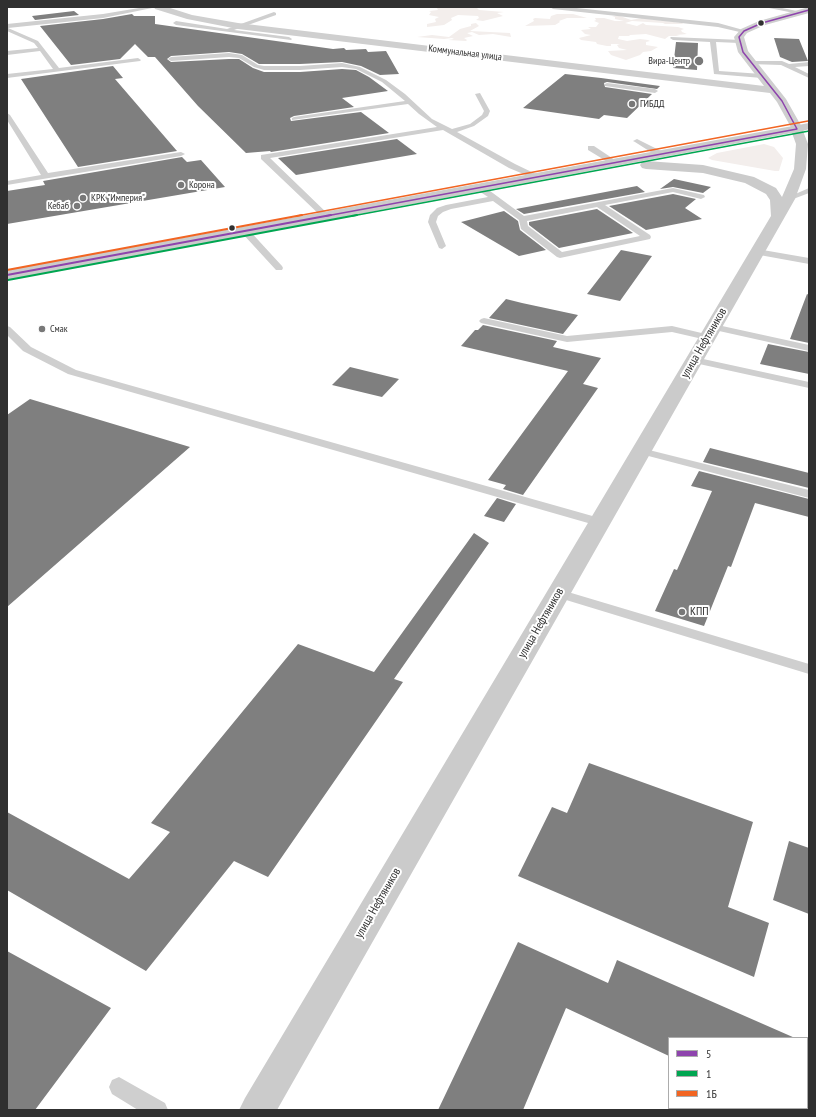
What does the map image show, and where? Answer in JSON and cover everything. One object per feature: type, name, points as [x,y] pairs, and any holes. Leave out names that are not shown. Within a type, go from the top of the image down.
[{"type":"main road","points":[[7,275],[536,176],[803,128]]},
{"type":"main road","name":"улица Нефтяников","points":[[257,1110],[783,208],[800,169],[803,128]]},
{"type":"main road","points":[[595,166],[681,167],[703,169],[749,180],[771,191],[783,208],[809,171]]},
{"type":"street","name":"Коммунальная улица","points":[[158,7],[190,17],[238,26],[711,84],[774,90]]},
{"type":"street","points":[[803,128],[751,63],[743,52],[739,41],[744,31],[762,23],[804,11]]},
{"type":"lane","points":[[7,27],[102,16],[154,7]]},
{"type":"lane","points":[[553,7],[718,25],[744,31]]},
{"type":"lane","points":[[767,7],[804,11]]},
{"type":"lane","points":[[227,30],[274,14]]},
{"type":"lane","points":[[176,23],[289,39]]},
{"type":"lane","points":[[7,27],[36,42],[57,70]]},
{"type":"lane","points":[[673,38],[739,41]]},
{"type":"lane","points":[[713,40],[716,73],[762,76]]},
{"type":"lane","points":[[7,53],[42,49]]},
{"type":"lane","points":[[171,59],[229,55],[240,56],[256,66],[264,68],[351,66],[358,68],[384,81],[410,102],[421,114],[444,128],[512,166],[536,176]]},
{"type":"lane","points":[[7,76],[138,60]]},
{"type":"lane","points":[[751,63],[782,63],[809,76]]},
{"type":"lane","points":[[789,66],[809,64]]},
{"type":"lane","points":[[607,85],[655,91]]},
{"type":"lane","points":[[451,132],[472,125],[485,116],[487,111],[478,94]]},
{"type":"lane","points":[[294,119],[410,102]]},
{"type":"lane","points":[[7,115],[46,176]]},
{"type":"lane","points":[[326,216],[264,157],[444,128]]},
{"type":"lane","points":[[637,141],[660,154]]},
{"type":"lane","points":[[591,148],[614,162]]},
{"type":"lane","points":[[7,183],[181,154]]},
{"type":"lane","points":[[297,188],[307,186]]},
{"type":"lane","points":[[479,187],[523,219],[524,227],[560,255],[647,237],[598,204]]},
{"type":"lane","points":[[523,219],[673,190],[701,197]]},
{"type":"lane","points":[[783,208],[809,190]]},
{"type":"lane","points":[[442,246],[432,222],[434,215],[440,210],[449,207],[494,198]]},
{"type":"lane","points":[[245,231],[279,268]]},
{"type":"lane","points":[[757,252],[809,261]]},
{"type":"lane","points":[[484,321],[567,339],[672,329],[710,332],[809,348]]},
{"type":"lane","points":[[7,328],[26,349],[72,372],[599,522]]},
{"type":"lane","points":[[694,360],[809,385]]},
{"type":"lane","points":[[641,451],[809,494]]},
{"type":"lane","points":[[558,593],[809,669]]},
{"type":"lane","points":[[119,1087],[158,1110]]},
{"type":"shaded area","points":[[476,7],[479,10],[504,12],[497,13],[503,16],[483,21],[476,20],[479,18],[478,16],[458,15],[451,18],[452,20],[444,25],[427,27],[427,24],[436,22],[435,19],[439,17],[429,15],[431,12],[429,11],[438,10],[437,8]]},
{"type":"shaded area","points":[[557,14],[573,14],[587,18],[567,18],[559,21],[560,22],[555,25],[525,26],[534,21],[533,19],[535,18],[550,19],[551,16]]},
{"type":"shaded area","points":[[612,16],[620,16],[631,20],[642,18],[682,23],[683,24],[665,24],[632,21],[625,23],[637,26],[643,23],[646,25],[678,27],[684,29],[681,30],[682,32],[687,34],[676,35],[680,36],[669,36],[665,39],[646,34],[619,36],[618,39],[627,41],[640,39],[648,40],[650,41],[646,42],[646,45],[658,47],[626,60],[611,55],[608,51],[627,50],[619,48],[617,45],[620,44],[611,44],[611,46],[607,46],[597,44],[596,42],[581,40],[579,38],[591,35],[585,34],[581,30],[591,29],[588,27],[596,27],[599,23],[594,21],[596,20],[595,18],[624,21],[615,19],[615,17]]},
{"type":"shaded area","points":[[476,23],[479,26],[470,31],[510,33],[511,37],[493,34],[479,35],[472,32],[467,33],[473,36],[464,38],[467,40],[466,41],[448,40],[454,39],[452,38],[444,39],[417,37],[432,35],[449,37],[460,29]]},
{"type":"shaded area","points":[[764,144],[774,147],[783,158],[779,171],[712,160],[708,158],[717,153]]},
{"type":"building","points":[[74,11],[79,15],[35,20],[32,16]]},
{"type":"building","points":[[132,14],[134,16],[155,16],[155,24],[333,49],[366,49],[368,52],[386,51],[399,74],[380,75],[361,66],[342,62],[259,64],[242,54],[229,52],[171,56],[167,59],[171,62],[239,59],[253,68],[264,72],[300,72],[342,69],[356,70],[369,77],[388,91],[342,98],[354,107],[294,116],[290,118],[291,121],[361,112],[389,133],[271,152],[246,153],[198,106],[155,57],[148,57],[135,44],[120,59],[71,65],[40,26],[103,19]]},
{"type":"building","points":[[774,38],[799,39],[808,61],[792,62],[780,57]]},
{"type":"building","points":[[676,42],[698,43],[697,70],[673,68]]},
{"type":"building","points":[[113,66],[123,78],[115,79],[177,151],[78,167],[21,79]]},
{"type":"building","points":[[565,74],[660,86],[657,89],[607,82],[604,83],[605,87],[652,94],[627,118],[604,115],[599,119],[523,108]]},
{"type":"building","points":[[397,139],[417,154],[296,175],[278,158]]},
{"type":"building","name":"КРК \"Империя\"","points":[[182,157],[187,162],[201,160],[225,187],[7,224],[7,191],[45,185],[43,181]]},
{"type":"building","points":[[674,179],[711,187],[703,193],[673,187],[660,189]]},
{"type":"building","points":[[637,186],[645,192],[524,214],[516,209]]},
{"type":"building","points":[[673,194],[696,199],[685,208],[702,219],[646,230],[609,206]]},
{"type":"building","points":[[597,209],[633,233],[559,248],[529,225],[529,222]]},
{"type":"building","points":[[504,211],[518,221],[520,230],[546,250],[519,256],[461,222]]},
{"type":"building","points":[[621,250],[652,256],[620,301],[587,294]]},
{"type":"building","points":[[807,294],[809,295],[809,343],[790,339]]},
{"type":"building","points":[[506,299],[578,315],[563,334],[489,318]]},
{"type":"building","points":[[483,325],[557,341],[553,347],[601,358],[583,384],[598,388],[523,495],[503,489],[506,485],[488,480],[568,371],[461,346],[475,330],[478,330]]},
{"type":"building","points":[[768,344],[809,352],[809,374],[760,364]]},
{"type":"building","points":[[350,367],[399,379],[382,397],[332,385]]},
{"type":"building","points":[[30,399],[190,447],[7,607],[7,415]]},
{"type":"building","points":[[710,448],[809,473],[809,488],[703,462]]},
{"type":"building","points":[[699,471],[809,499],[809,517],[755,503],[731,567],[728,566],[704,626],[655,611],[674,569],[677,570],[712,491],[691,486]]},
{"type":"building","points":[[497,498],[516,504],[504,522],[484,516]]},
{"type":"building","points":[[474,533],[489,543],[394,679],[403,682],[268,877],[234,861],[146,971],[7,890],[7,812],[129,879],[170,832],[151,823],[298,644],[374,672]]},
{"type":"building","points":[[589,763],[753,822],[728,907],[769,923],[754,977],[518,876],[552,807],[567,813]]},
{"type":"building","points":[[789,841],[809,848],[809,914],[773,900]]},
{"type":"building","points":[[518,942],[608,983],[617,960],[793,1037],[668,1037],[668,1056],[566,1008],[523,1110],[438,1110]]},
{"type":"building","points":[[7,951],[111,1008],[35,1110],[7,1110]]},
{"type":"transit line","name":"5","points":[[7,275],[797,129],[782,101],[743,52],[739,37],[744,31],[762,23],[809,10]]},
{"type":"transit line","name":"1Б","points":[[7,270],[808,121]]},
{"type":"transit line","name":"1","points":[[8,280],[809,131]]},
{"type":"place","name":"Вира-Центр","points":[[699,61]]},
{"type":"place","name":"ГИБДД","points":[[632,104]]},
{"type":"place","name":"Корона","points":[[181,185]]},
{"type":"place","name":"КРК \"Империя\"","points":[[83,198]]},
{"type":"place","name":"Кебаб","points":[[77,206]]},
{"type":"place","name":"Смак","points":[[42,329]]},
{"type":"place","name":"КПП","points":[[682,612]]}]
